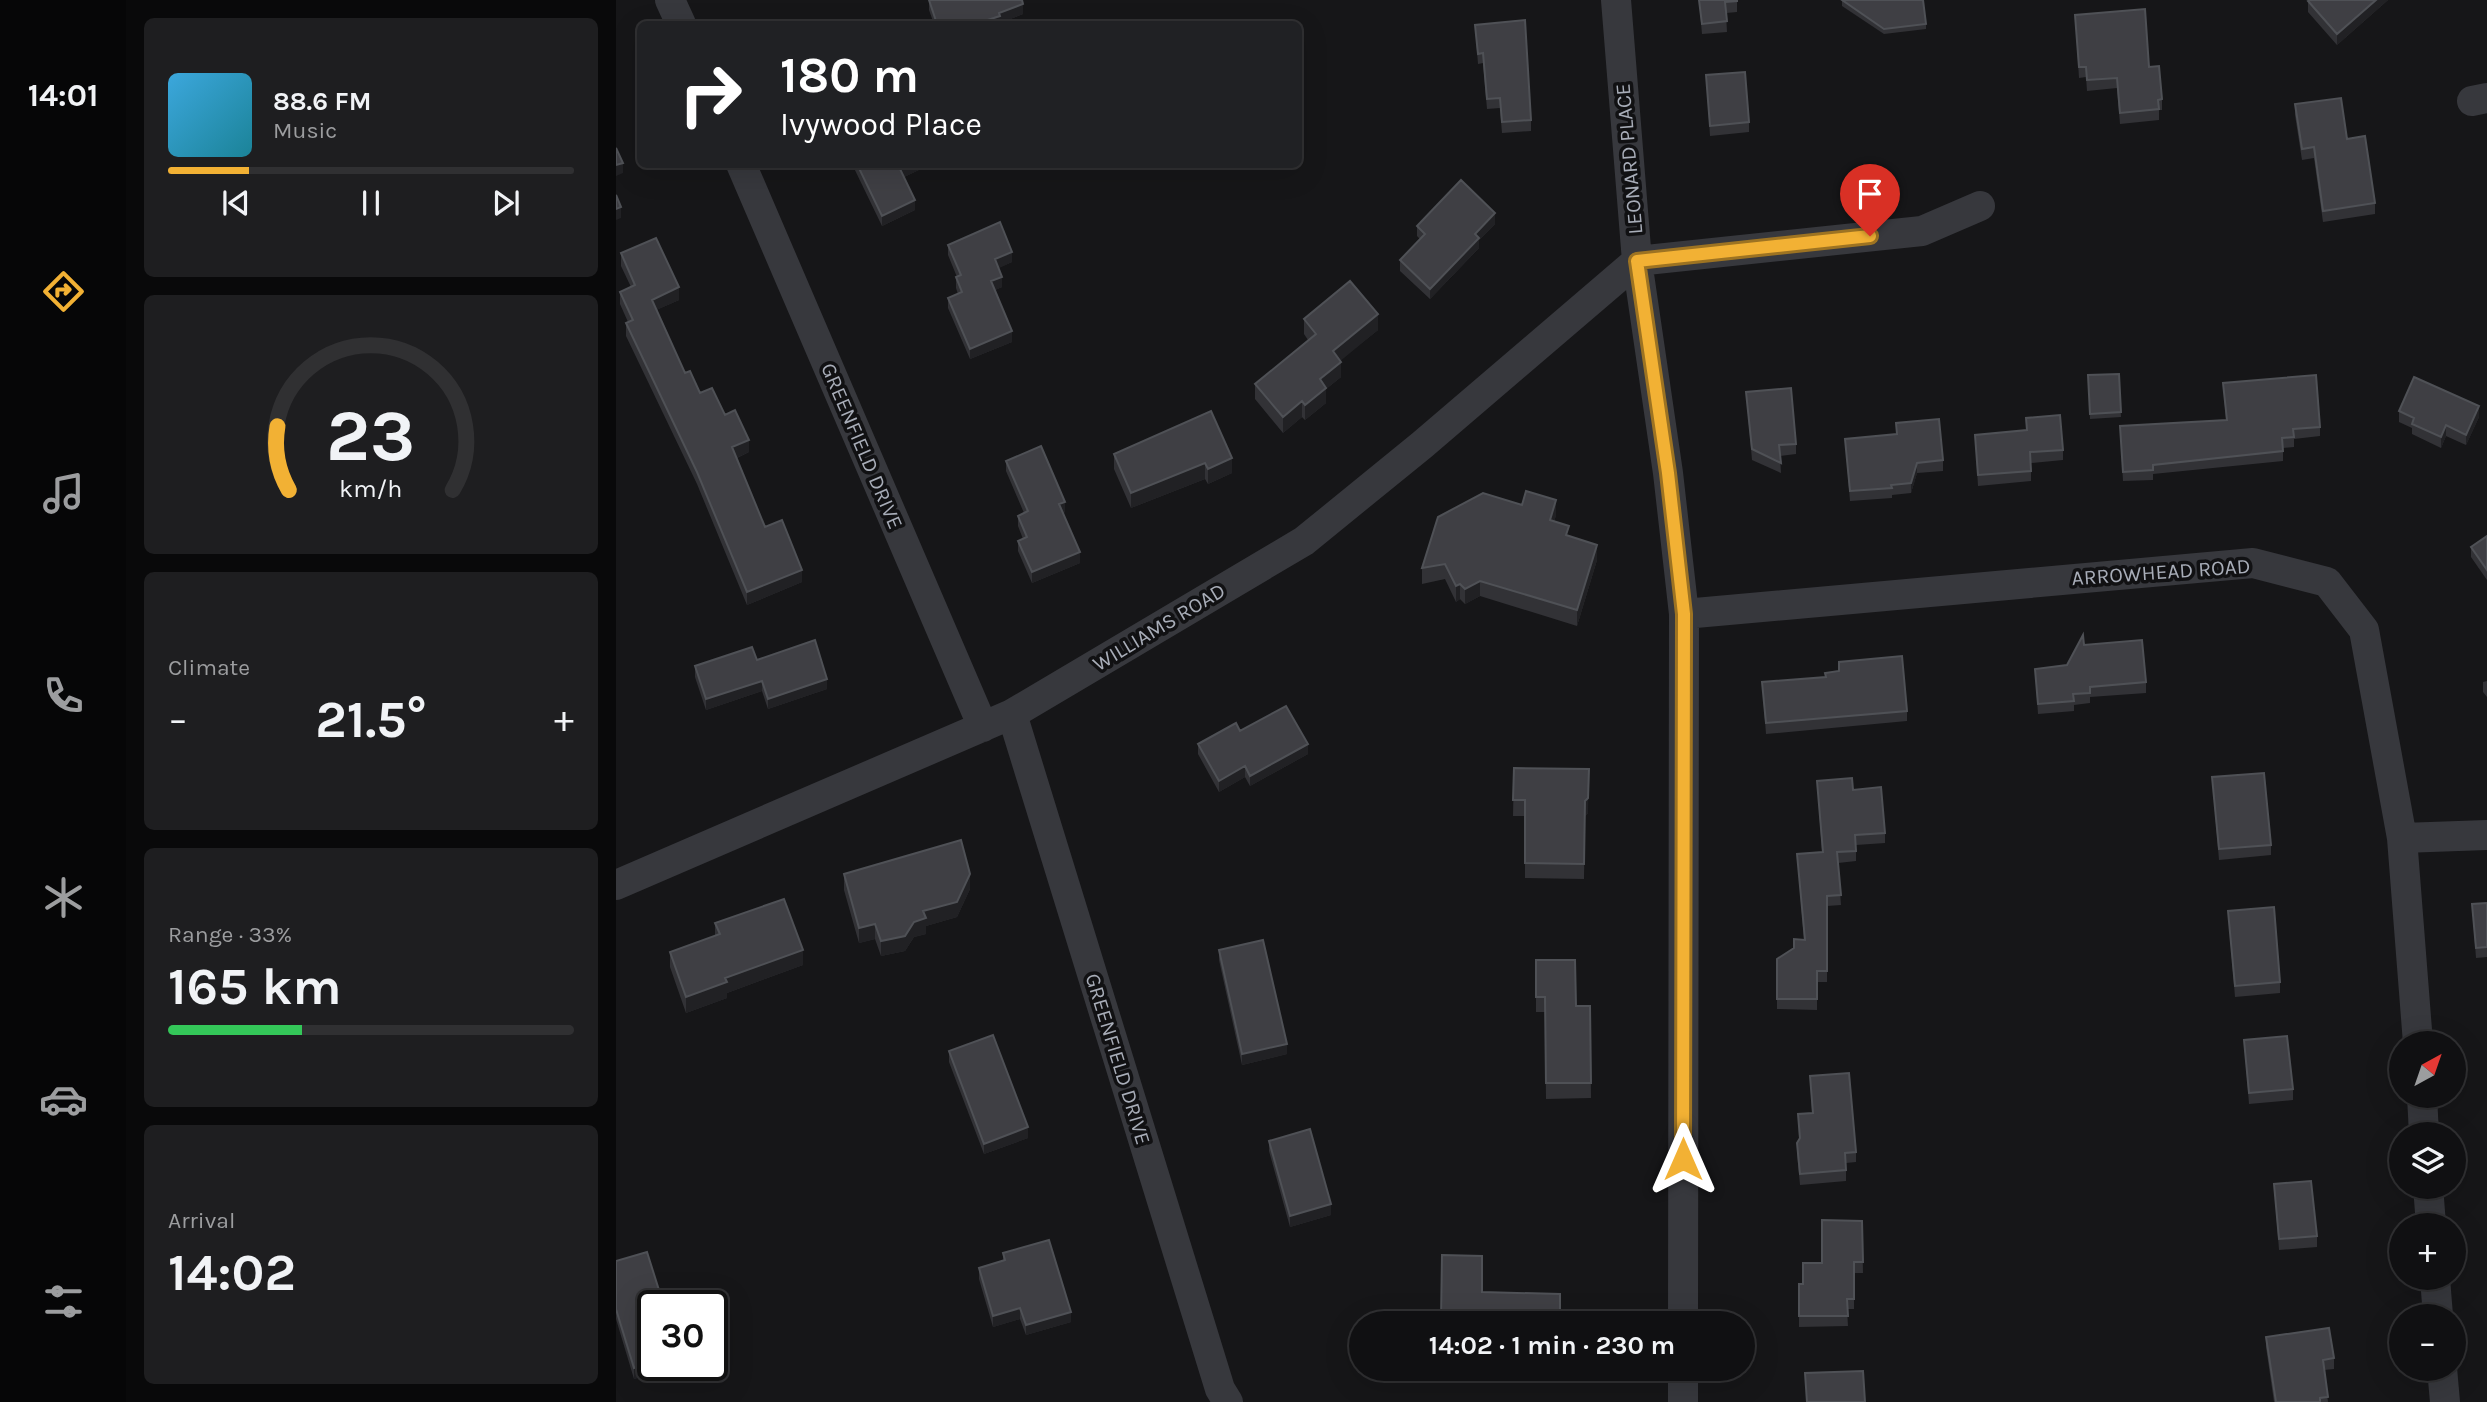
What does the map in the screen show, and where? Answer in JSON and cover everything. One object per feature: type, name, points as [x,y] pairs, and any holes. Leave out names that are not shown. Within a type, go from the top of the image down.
[{"type":"street","points":[[670,0],[680,21]]},
{"type":"street","name":"LEONARD PLACE","points":[[1616,0],[1637,261],[1668,473],[1684,614],[1683,1311]]},
{"type":"street","name":"GREENFIELD DRIVE","points":[[743,168],[983,727]]},
{"type":"street","points":[[1637,261],[1922,230],[1980,206]]},
{"type":"street","name":"WILLIAMS ROAD","points":[[616,885],[1012,714],[1304,541],[1637,261]]},
{"type":"street","name":"ARROWHEAD ROAD","points":[[1684,614],[2253,563],[2327,582],[2364,630],[2402,838],[2417,1031]]},
{"type":"street","name":"GREENFIELD DRIVE","points":[[1012,714],[1220,1389],[1228,1402]]},
{"type":"street","points":[[2402,838],[2487,835]]},
{"type":"street","points":[[1683,1381],[1683,1402]]},
{"type":"street","points":[[2443,1381],[2445,1402]]},
{"type":"building","points":[[929,0],[1022,0],[1023,4],[984,21],[936,21]]},
{"type":"building","points":[[1699,0],[1737,1],[1725,2],[1727,21],[1702,24]]},
{"type":"building","points":[[1842,0],[1923,0],[1926,24],[1884,29]]},
{"type":"building","points":[[2376,0],[2337,34],[2308,1]]},
{"type":"building","points":[[2145,9],[2149,67],[2159,66],[2162,99],[2158,100],[2159,109],[2120,113],[2117,78],[2087,80],[2086,67],[2079,67],[2075,15]]},
{"type":"building","points":[[1525,20],[1531,120],[1502,122],[1500,98],[1487,99],[1483,53],[1478,54],[1475,25]]},
{"type":"building","points":[[1745,72],[1749,122],[1710,126],[1706,75]]},
{"type":"building","points":[[2341,98],[2347,139],[2365,136],[2375,203],[2323,211],[2314,147],[2302,149],[2295,104]]},
{"type":"building","points":[[616,148],[623,163],[616,165]]},
{"type":"building","points":[[859,168],[902,168],[915,200],[882,216]]},
{"type":"building","points":[[1461,180],[1495,213],[1475,234],[1479,238],[1430,289],[1400,260],[1425,234],[1417,226]]},
{"type":"building","points":[[616,195],[621,207],[616,209]]},
{"type":"building","points":[[1000,222],[1012,252],[995,259],[1002,277],[991,281],[1012,331],[970,349],[948,298],[962,292],[956,277],[961,275],[948,245]]},
{"type":"building","points":[[656,238],[679,287],[652,300],[685,373],[690,371],[700,393],[712,388],[725,415],[735,410],[749,440],[732,447],[765,527],[782,520],[802,570],[747,592],[697,472],[626,323],[633,320],[620,292],[635,285],[621,253]]},
{"type":"building","points":[[1350,281],[1378,314],[1333,351],[1341,362],[1320,379],[1326,388],[1305,405],[1302,401],[1283,417],[1255,384],[1316,334],[1304,319]]},
{"type":"building","points":[[2119,374],[2121,412],[2090,414],[2088,375]]},
{"type":"building","points":[[2316,375],[2320,427],[2293,429],[2294,437],[2282,438],[2283,451],[2153,465],[2153,470],[2123,472],[2120,426],[2227,420],[2223,383]]},
{"type":"building","points":[[2414,377],[2479,406],[2466,435],[2446,425],[2441,437],[2412,424],[2414,418],[2399,411]]},
{"type":"building","points":[[1791,388],[1796,444],[1779,445],[1781,463],[1752,449],[1746,392]]},
{"type":"building","points":[[1211,411],[1232,458],[1208,469],[1205,463],[1131,493],[1114,454]]},
{"type":"building","points":[[2060,415],[2063,450],[2030,452],[2031,471],[1978,475],[1975,435],[2027,430],[2026,418]]},
{"type":"building","points":[[1939,419],[1943,460],[1917,463],[1911,483],[1891,485],[1892,488],[1850,491],[1845,439],[1897,434],[1896,423]]},
{"type":"building","points":[[1041,446],[1065,502],[1059,504],[1080,552],[1032,572],[1018,541],[1027,537],[1018,516],[1028,511],[1006,461]]},
{"type":"building","points":[[1526,491],[1556,500],[1550,520],[1569,526],[1566,535],[1597,545],[1577,610],[1480,581],[1465,589],[1460,584],[1456,586],[1445,564],[1422,568],[1438,517],[1483,493],[1522,505]]},
{"type":"building","points":[[2487,536],[2487,570],[2471,547]]},
{"type":"building","points":[[2083,635],[2084,645],[2142,640],[2146,682],[2090,687],[2090,693],[2073,694],[2074,701],[2038,704],[2035,669],[2067,665]]},
{"type":"building","points":[[815,640],[827,679],[768,699],[762,681],[706,699],[695,666],[752,647],[757,660]]},
{"type":"building","points":[[1902,656],[1907,711],[1766,723],[1762,682],[1826,677],[1825,673],[1839,671],[1839,662]]},
{"type":"building","points":[[1286,706],[1308,744],[1250,776],[1245,766],[1219,781],[1198,744],[1236,723],[1240,731]]},
{"type":"building","points":[[1514,768],[1589,769],[1588,798],[1585,801],[1584,864],[1525,863],[1525,800],[1513,800]]},
{"type":"building","points":[[2264,773],[2271,845],[2219,849],[2212,777]]},
{"type":"building","points":[[1852,778],[1853,790],[1881,787],[1885,833],[1855,835],[1856,851],[1837,852],[1841,895],[1827,896],[1827,971],[1817,971],[1817,999],[1777,999],[1777,959],[1794,948],[1794,939],[1805,940],[1797,854],[1823,852],[1817,781]]},
{"type":"building","points":[[961,840],[970,874],[957,902],[923,911],[926,918],[914,922],[905,936],[881,941],[875,924],[859,928],[844,874]]},
{"type":"building","points":[[784,899],[803,950],[725,978],[727,982],[686,997],[670,952],[720,934],[715,923]]},
{"type":"building","points":[[2487,903],[2487,947],[2476,948],[2472,904]]},
{"type":"building","points":[[2274,907],[2280,982],[2235,986],[2228,911]]},
{"type":"building","points":[[1263,940],[1287,1044],[1242,1054],[1219,950]]},
{"type":"building","points":[[1536,960],[1575,960],[1576,1006],[1590,1006],[1591,1083],[1546,1083],[1545,997],[1536,997]]},
{"type":"building","points":[[993,1035],[1028,1127],[984,1144],[949,1051]]},
{"type":"building","points":[[2287,1036],[2293,1089],[2249,1093],[2244,1040]]},
{"type":"building","points":[[1849,1073],[1856,1152],[1845,1153],[1846,1170],[1800,1174],[1798,1114],[1813,1113],[1810,1076]]},
{"type":"building","points":[[1310,1129],[1331,1204],[1290,1216],[1269,1141]]},
{"type":"building","points":[[2311,1181],[2317,1236],[2279,1239],[2274,1184]]},
{"type":"building","points":[[1822,1220],[1862,1221],[1863,1262],[1854,1262],[1854,1299],[1847,1299],[1848,1316],[1799,1316],[1799,1284],[1803,1284],[1803,1263],[1822,1263]]},
{"type":"building","points":[[1049,1240],[1071,1312],[1026,1325],[1020,1308],[993,1316],[979,1268],[1005,1260],[1003,1253]]},
{"type":"building","points":[[647,1252],[659,1290],[637,1290],[637,1367],[634,1368],[616,1309],[616,1261]]},
{"type":"building","points":[[1442,1255],[1482,1256],[1482,1292],[1560,1294],[1560,1311],[1441,1311]]},
{"type":"building","points":[[2329,1328],[2334,1358],[2323,1360],[2328,1397],[2320,1398],[2320,1402],[2276,1402],[2266,1337]]},
{"type":"building","points":[[1863,1371],[1865,1402],[1807,1402],[1805,1373]]},
{"type":"route","points":[[1683,1159],[1684,614],[1668,473],[1637,261],[1870,236]]}]
